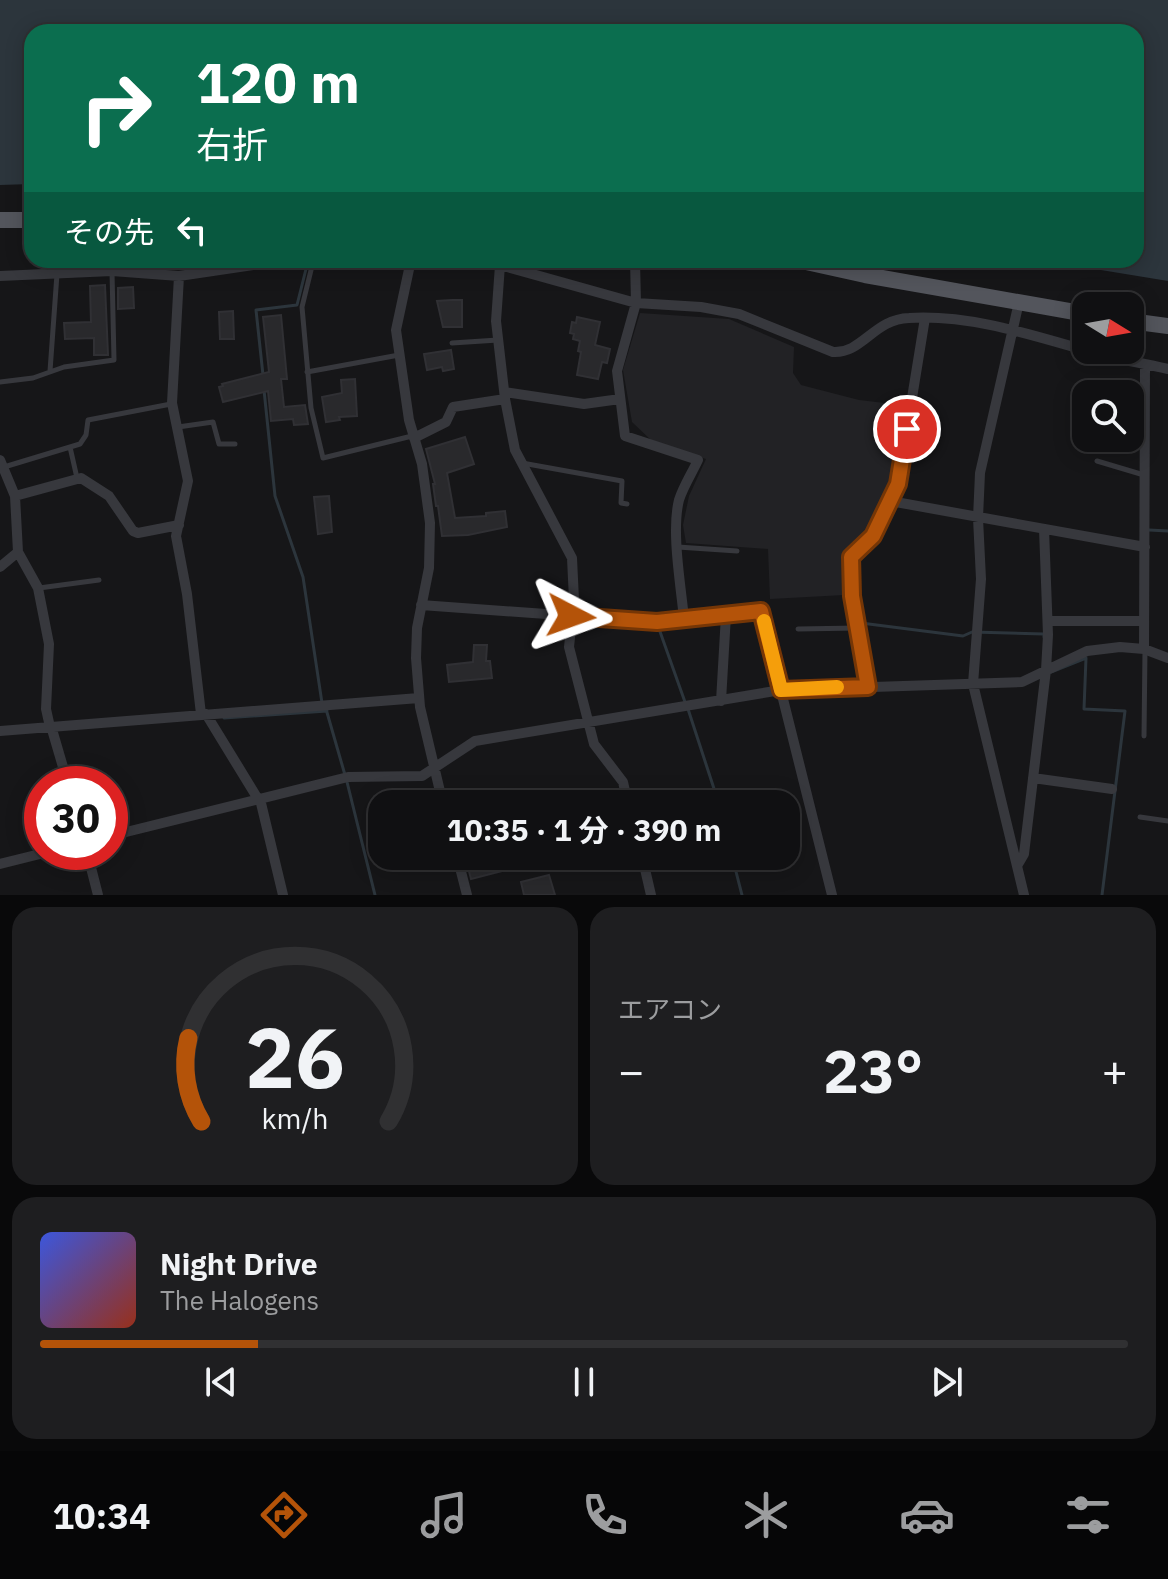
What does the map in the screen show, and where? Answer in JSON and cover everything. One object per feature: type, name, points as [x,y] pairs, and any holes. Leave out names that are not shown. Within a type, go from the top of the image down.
[{"type":"main road","points":[[0,220],[24,220]]},
{"type":"main road","points":[[839,268],[1072,311]]},
{"type":"main road","points":[[1144,323],[1168,326]]},
{"type":"street","points":[[188,268],[172,403],[188,481],[176,536],[203,714],[259,799],[283,895]]},
{"type":"street","points":[[0,276],[112,271],[185,276],[234,268]]},
{"type":"street","points":[[409,268],[396,330],[413,437],[422,464],[431,538],[429,568],[417,628],[416,658],[419,698],[439,790]]},
{"type":"street","points":[[500,268],[496,321],[515,450],[572,558],[574,600],[569,647],[594,744],[623,782],[625,790]]},
{"type":"street","points":[[511,268],[636,303],[701,307],[739,314],[833,352],[849,351],[870,333],[894,321],[925,318],[1012,330],[1168,369]]},
{"type":"street","points":[[635,268],[636,303],[617,365],[625,436],[698,460],[680,497],[676,525],[684,619]]},
{"type":"street","points":[[1019,302],[980,473],[978,518],[981,579],[973,684],[1024,895]]},
{"type":"street","points":[[868,687],[852,596],[851,557],[873,536],[898,484],[925,318]]},
{"type":"street","points":[[1145,364],[1145,649]]},
{"type":"street","points":[[413,437],[446,422],[453,407],[505,396],[584,404],[620,399]]},
{"type":"street","points":[[2,464],[15,496],[18,552],[38,588],[49,644],[46,709],[62,766]]},
{"type":"street","points":[[15,496],[77,479],[93,484],[109,496],[133,531],[138,533],[179,525]]},
{"type":"street","points":[[890,501],[1145,547]]},
{"type":"street","points":[[1017,866],[1024,854],[1046,670],[1048,621],[1044,529]]},
{"type":"street","points":[[0,567],[18,552]]},
{"type":"street","points":[[421,605],[657,622],[761,611],[832,895]]},
{"type":"street","points":[[721,701],[726,615]]},
{"type":"street","points":[[1048,621],[1144,621]]},
{"type":"street","points":[[128,832],[348,777],[422,776],[475,741],[781,690],[1022,682],[1087,651],[1120,647],[1145,649],[1168,658]]},
{"type":"street","points":[[0,731],[419,698]]},
{"type":"street","points":[[1033,778],[1112,789]]},
{"type":"street","points":[[0,864],[24,858]]},
{"type":"street","points":[[92,870],[98,895]]},
{"type":"street","points":[[461,870],[467,895]]},
{"type":"street","points":[[645,870],[651,895]]},
{"type":"lane","points":[[312,268],[302,307],[311,408],[323,458],[413,437]]},
{"type":"lane","points":[[0,382],[114,360],[112,271]]},
{"type":"lane","points":[[50,372],[57,273]]},
{"type":"lane","points":[[452,343],[499,339]]},
{"type":"lane","points":[[307,372],[399,355]]},
{"type":"lane","points":[[2,464],[70,447],[84,440],[88,420],[172,403]]},
{"type":"lane","points":[[176,427],[213,422],[219,444],[235,444]]},
{"type":"lane","points":[[70,447],[77,479]]},
{"type":"lane","points":[[1097,461],[1145,476]]},
{"type":"lane","points":[[521,463],[622,481],[621,503],[627,504]]},
{"type":"lane","points":[[678,547],[737,551]]},
{"type":"lane","points":[[38,588],[99,580]]},
{"type":"lane","points":[[798,629],[858,628]]},
{"type":"lane","points":[[1144,736],[1145,649]]},
{"type":"lane","points":[[1140,817],[1168,821]]},
{"type":"shaded area","points":[[0,0],[1168,0],[1168,281],[1089,268],[1144,268],[1144,24],[24,24],[24,184],[0,185]]},
{"type":"shaded area","points":[[640,313],[729,319],[794,347],[793,373],[801,385],[859,400],[902,405],[896,470],[862,540],[844,555],[844,595],[770,599],[768,549],[686,543],[683,525],[689,496],[706,459],[652,441],[632,422],[623,370]]},
{"type":"building","points":[[105,285],[108,355],[94,355],[94,338],[65,339],[64,323],[91,322],[90,286]]},
{"type":"building","points":[[133,287],[134,308],[118,309],[118,288]]},
{"type":"building","points":[[462,300],[462,327],[443,327],[437,301]]},
{"type":"building","points":[[233,311],[234,339],[220,339],[219,312]]},
{"type":"building","points":[[281,315],[287,379],[281,379],[284,407],[305,405],[308,424],[294,425],[293,419],[271,421],[268,391],[223,402],[219,387],[269,372],[263,317]]},
{"type":"building","points":[[577,317],[600,322],[595,345],[610,349],[607,363],[602,362],[598,379],[577,375],[580,341],[573,339],[574,334],[570,333],[572,322],[576,323]]},
{"type":"building","points":[[451,350],[454,369],[443,371],[442,367],[427,370],[424,354]]},
{"type":"building","points":[[355,379],[357,416],[339,417],[340,420],[326,422],[322,397],[342,393],[341,380]]},
{"type":"building","points":[[465,437],[474,464],[447,473],[455,518],[505,511],[507,527],[468,535],[442,536],[435,484],[426,449]]},
{"type":"building","points":[[329,496],[332,532],[318,534],[314,497]]},
{"type":"building","points":[[474,645],[487,645],[486,661],[490,661],[492,678],[449,682],[447,665],[473,662]]},
{"type":"building","points":[[469,870],[506,870],[471,879]]},
{"type":"building","points":[[549,875],[555,895],[524,895],[521,882]]},
{"type":"waterway","points":[[263,375],[256,310],[297,305],[306,268]]},
{"type":"waterway","points":[[264,390],[275,496],[303,577],[322,703]]},
{"type":"waterway","points":[[1149,530],[1168,531]]},
{"type":"waterway","points":[[861,623],[963,636],[972,632],[1044,634],[1044,637]]},
{"type":"waterway","points":[[658,626],[685,702]]},
{"type":"waterway","points":[[1051,672],[1086,658],[1084,709],[1125,711],[1102,895]]},
{"type":"waterway","points":[[326,709],[345,775]]},
{"type":"waterway","points":[[688,709],[714,790]]},
{"type":"waterway","points":[[224,718],[327,711]]},
{"type":"waterway","points":[[347,782],[375,895]]},
{"type":"waterway","points":[[736,870],[742,895]]},
{"type":"slow traffic","points":[[764,621],[781,690],[837,687]]},
{"type":"route","points":[[571,616],[657,622],[761,611],[781,690],[868,687],[852,596],[851,557],[873,536],[898,484],[907,429]]}]
